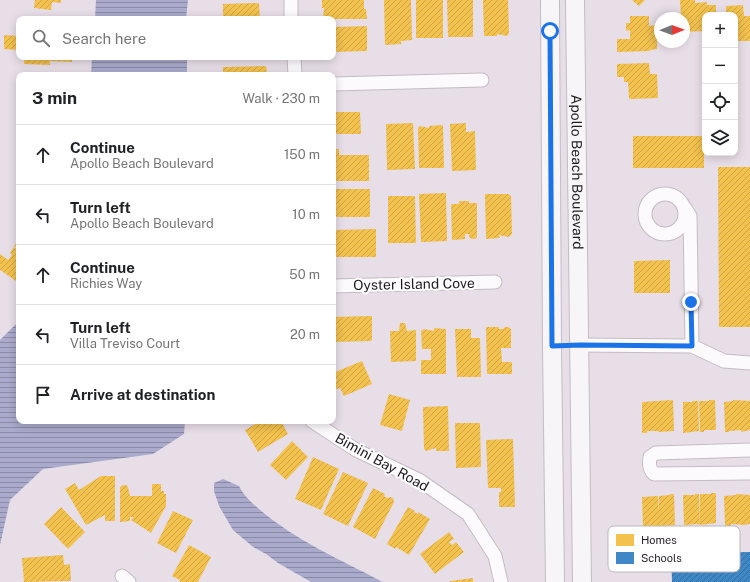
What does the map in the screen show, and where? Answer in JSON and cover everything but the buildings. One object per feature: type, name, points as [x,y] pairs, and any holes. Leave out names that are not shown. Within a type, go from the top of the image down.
[{"type":"main road","name":"Apollo Beach Boulevard","points":[[550,0],[555,582]]},
{"type":"main road","name":"Apollo Beach Boulevard","points":[[575,0],[582,582]]},
{"type":"main road","points":[[552,346],[580,345]]},
{"type":"street","points":[[291,0],[291,16]]},
{"type":"street","points":[[294,60],[295,72]]},
{"type":"street","points":[[336,84],[482,80]]},
{"type":"street","points":[[684,208],[690,216],[692,346]]},
{"type":"street","name":"Oyster Island Cove","points":[[336,286],[495,282]]},
{"type":"street","points":[[580,345],[692,346],[724,360],[750,363]]},
{"type":"street","name":"Bimini Bay Road","points":[[317,424],[356,450],[420,480],[468,514],[495,556],[501,582]]},
{"type":"street","points":[[750,450],[656,453],[650,457],[649,464],[650,470],[654,474],[750,473]]},
{"type":"water","points":[[96,0],[188,0],[186,16],[95,16]]},
{"type":"water","points":[[92,60],[187,60],[187,72],[91,72]]},
{"type":"water","points":[[16,324],[16,424],[185,424],[184,434],[153,454],[43,469],[10,500],[0,545],[0,340]]},
{"type":"water","points":[[223,479],[239,486],[245,496],[253,504],[273,520],[303,540],[383,582],[311,582],[253,547],[233,530],[219,506],[214,491],[214,483]]},
{"type":"route","points":[[550,31],[552,346],[692,346],[691,302]]}]
